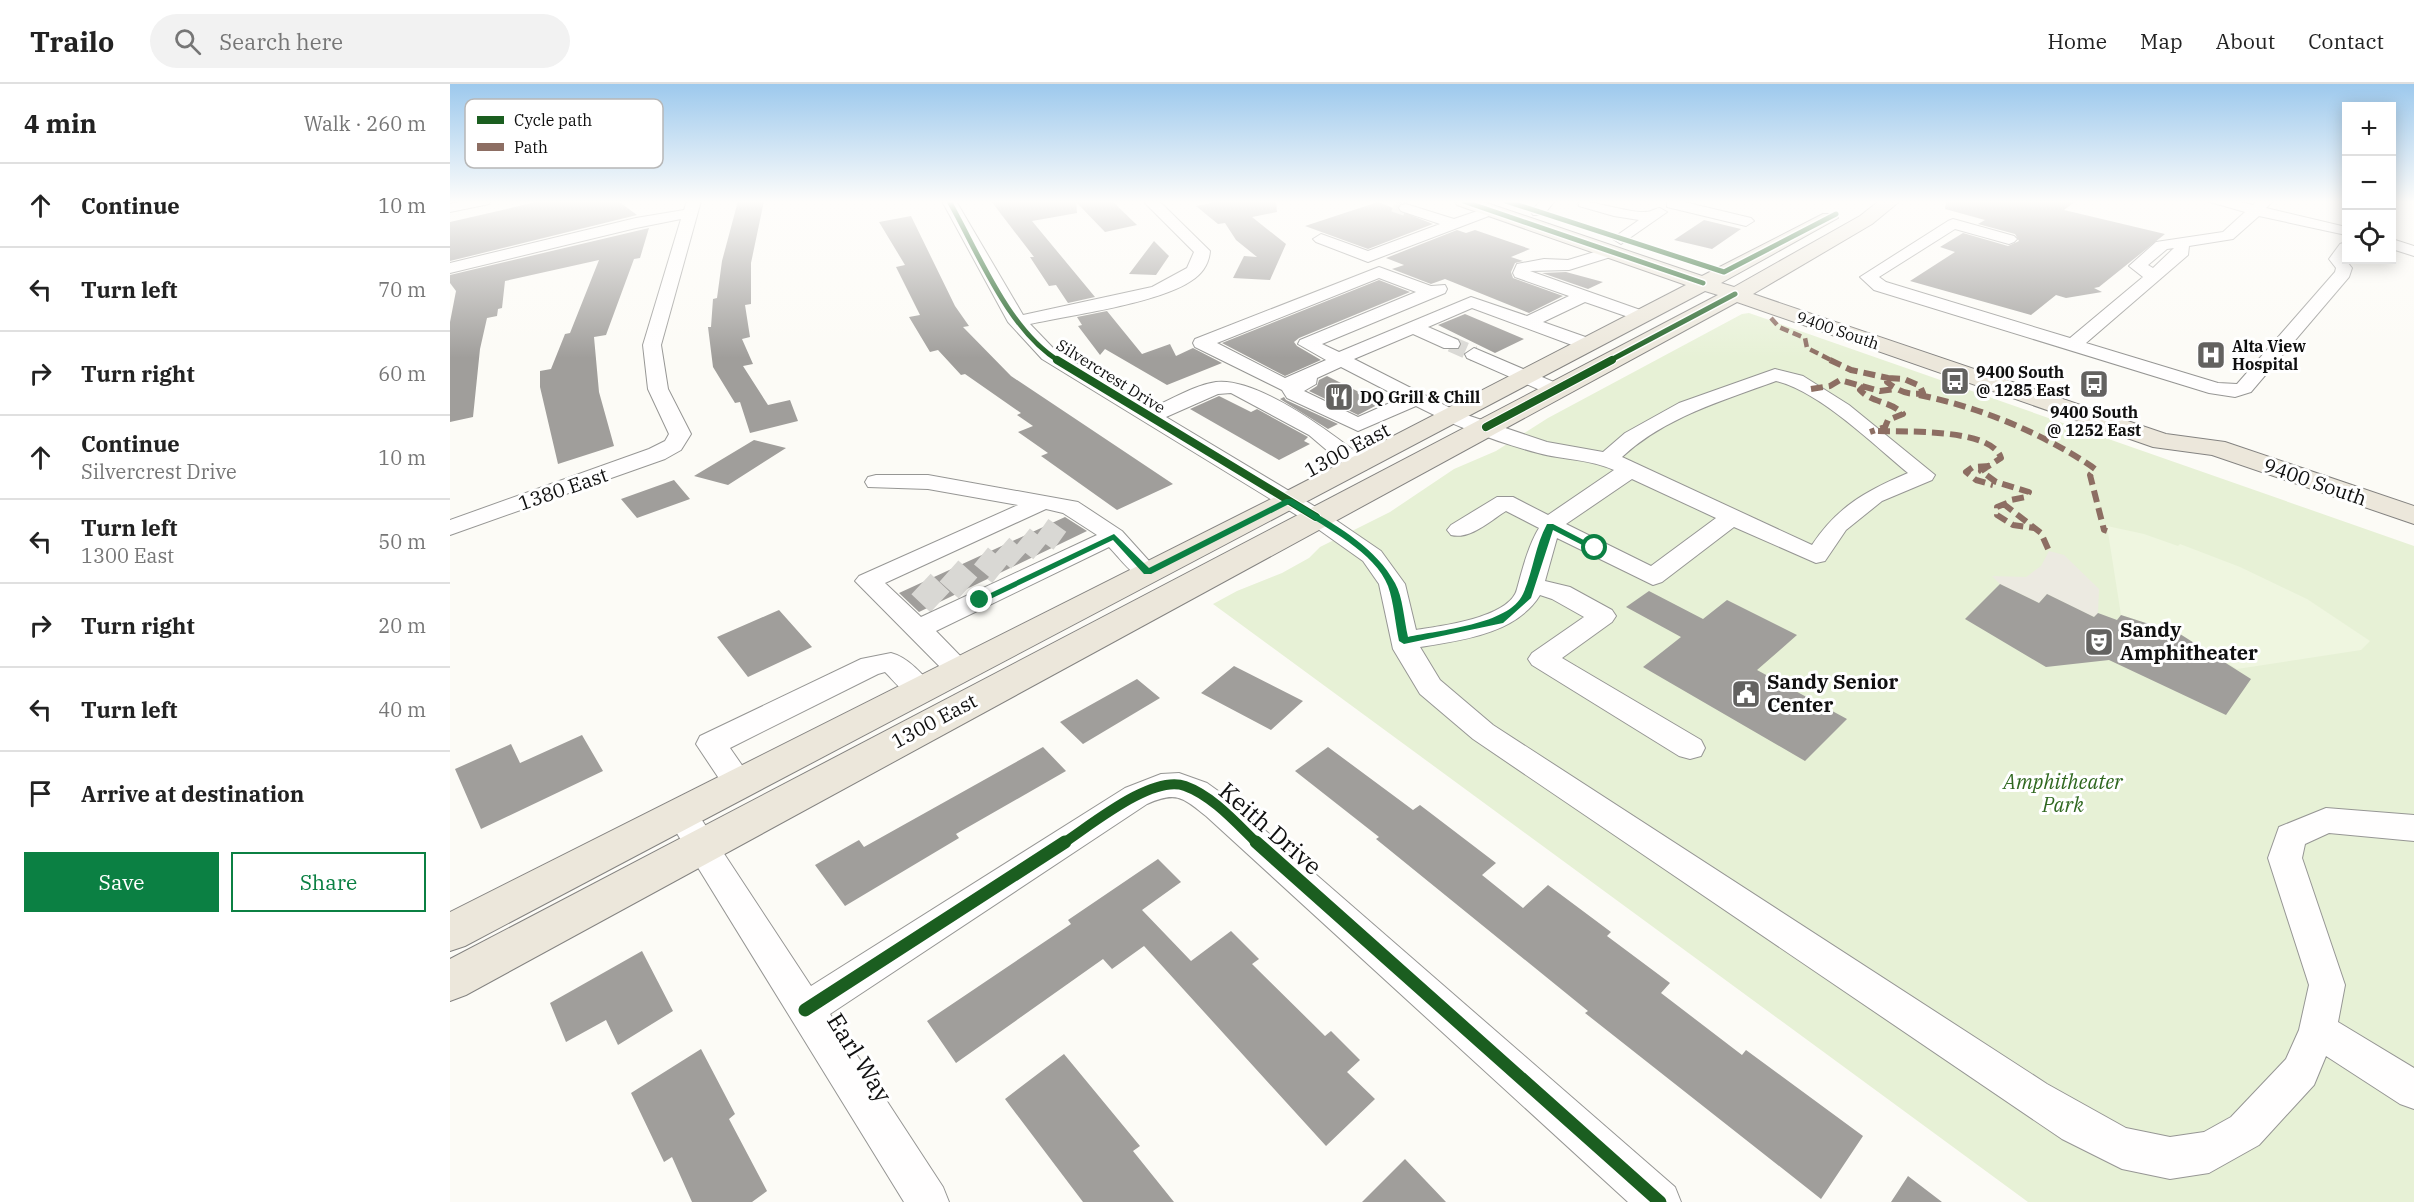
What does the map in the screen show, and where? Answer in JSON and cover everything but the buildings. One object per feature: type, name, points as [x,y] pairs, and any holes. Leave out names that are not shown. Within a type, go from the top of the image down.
[{"type":"main road","name":"9400 South","points":[[1640,253],[1713,278],[1757,283],[2180,427],[2216,448]]},
{"type":"main road","name":"1300 East","points":[[450,981],[691,830],[1302,509],[1358,465],[1760,253]]},
{"type":"main road","name":"1300 East","points":[[450,933],[691,830],[739,784],[1147,572],[1302,509],[1486,427],[1809,253]]},
{"type":"main road","name":"9400 South","points":[[1713,278],[1735,294],[2162,441],[2216,448],[2414,515]]},
{"type":"street","points":[[450,268],[513,253]]},
{"type":"street","name":"1380 East","points":[[450,528],[630,465],[673,445],[680,434],[658,389],[652,345],[679,253]]},
{"type":"street","name":"Silvercrest Drive","points":[[978,253],[1017,322],[1049,355],[1302,509],[1372,556],[1392,584],[1404,641],[1430,687],[1483,732],[2033,1098],[2076,1125],[2122,1148],[2170,1158],[2209,1152],[2245,1131],[2300,1072],[2318,1029],[2327,985],[2285,858],[2290,836],[2326,820],[2414,828]]},
{"type":"street","points":[[1017,322],[1157,291],[1173,285],[1197,268],[1202,260],[1202,253]]},
{"type":"street","points":[[1358,253],[1368,257],[1378,253]]},
{"type":"street","points":[[1597,253],[1569,265],[1544,264],[1523,267],[1521,273],[1641,316]]},
{"type":"street","points":[[1906,253],[1868,277],[1880,286],[2216,388],[2239,391],[2343,273],[2344,268],[2337,259],[2341,253]]},
{"type":"street","points":[[2073,345],[2181,253]]},
{"type":"street","points":[[1430,292],[1379,272],[1202,343],[1286,386],[1471,302]]},
{"type":"street","points":[[1587,344],[1438,288],[1307,344],[1451,416],[1543,448],[1608,459],[1816,556],[1837,525],[1874,496],[1924,476],[1842,409],[1796,380],[1774,375],[1686,407],[1632,437],[1608,459]]},
{"type":"street","points":[[1527,322],[1584,296]]},
{"type":"street","points":[[1412,327],[1451,344]]},
{"type":"street","points":[[1474,354],[1556,390]]},
{"type":"street","points":[[1342,361],[1294,387],[1292,390],[1294,394],[1358,425],[1416,399]]},
{"type":"street","points":[[1148,417],[1215,388],[1235,387],[1316,431],[1358,465]]},
{"type":"street","points":[[1404,641],[1500,620],[1527,598],[1550,526],[1560,516],[1630,470]]},
{"type":"street","points":[[876,482],[928,482],[1002,520],[1012,542],[1002,520]]},
{"type":"street","points":[[1459,530],[1505,502],[1653,577],[1732,517]]},
{"type":"street","points":[[960,670],[868,581],[1002,520],[1070,507],[1114,536],[1147,572]]},
{"type":"street","points":[[919,629],[946,607],[1039,563],[1114,536]]},
{"type":"street","points":[[929,553],[949,571]]},
{"type":"street","points":[[901,566],[921,584]]},
{"type":"street","points":[[1530,585],[1561,593],[1603,616],[1542,659],[1690,748]]},
{"type":"street","points":[[739,784],[711,744],[870,666],[891,662],[920,690]]},
{"type":"street","name":"Keith Drive","points":[[805,1010],[1136,796],[1173,782],[1190,787],[1217,807],[1659,1202]]},
{"type":"street","name":"Earl Way","points":[[691,830],[928,1202]]},
{"type":"street","points":[[2318,1029],[2414,1090]]},
{"type":"green space","name":"Amphitheater Park","points":[[1749,313],[2414,546],[2414,1202],[2028,1202],[1213,604],[1237,591],[1282,573],[1309,558],[1320,547],[1390,512],[1454,469],[1496,451],[1548,418],[1742,314]]},
{"type":"green space","points":[[2107,526],[2144,534],[2178,546],[2180,544],[2240,567],[2307,599],[2370,641],[2361,650],[2237,669],[2180,634],[2121,615]]},
{"type":"shaded area","points":[[2049,551],[2064,555],[2099,589],[2098,613],[2094,617],[2047,594],[2039,603],[2000,584],[1992,576],[2026,577],[2041,566]]},
{"type":"tunnel","points":[[1451,344],[1474,354]]},
{"type":"tunnel","points":[[1042,528],[1063,543]]},
{"type":"tunnel","points":[[1023,537],[1043,553]]},
{"type":"tunnel","points":[[1002,546],[1021,563]]},
{"type":"tunnel","points":[[981,556],[998,570]]},
{"type":"tunnel","points":[[996,568],[1001,572]]},
{"type":"tunnel","points":[[949,571],[968,588]]},
{"type":"tunnel","points":[[921,584],[940,602]]},
{"type":"marked path","points":[[1771,318],[1779,327],[1805,338],[1807,348],[1851,370],[1904,379],[1920,386],[1923,393],[1908,394],[1887,382],[1888,378]]},
{"type":"marked path","points":[[1811,389],[1830,386],[1840,380],[1880,391],[1896,389]]},
{"type":"marked path","points":[[1864,386],[1860,390],[1869,398],[1894,406],[1903,414],[1888,420],[1885,427],[1870,432]]},
{"type":"marked path","points":[[1919,395],[1953,402],[2027,431],[2063,447],[2091,466],[2095,469],[2090,475],[2104,530],[2107,531]]},
{"type":"marked path","points":[[1878,431],[1925,432],[1961,436],[1991,446],[2001,455],[2001,458],[1981,471],[1996,482],[2029,492],[2026,497],[2011,500],[2005,505],[2041,533],[2049,551]]},
{"type":"marked path","points":[[1990,466],[1973,467],[1966,472],[1976,480],[1993,485]]},
{"type":"marked path","points":[[2007,503],[1997,507],[1997,515],[2013,525],[2034,528]]},
{"type":"cycle path","points":[[977,253],[1005,303],[1033,339],[1049,355],[1316,517]]},
{"type":"cycle path","points":[[1616,253],[1703,283]]},
{"type":"cycle path","points":[[1666,253],[1724,272],[1760,253]]},
{"type":"cycle path","points":[[1486,427],[1735,294]]},
{"type":"cycle path","points":[[805,1010],[1136,796],[1161,786],[1179,784],[1196,791],[1217,807],[1660,1202]]},
{"type":"place","name":"Alta View Hospital","points":[[2211,355]]},
{"type":"place","name":"9400 South @ 1285 East","points":[[1955,381]]},
{"type":"place","name":"9400 South @ 1252 East","points":[[2094,384]]},
{"type":"place","name":"DQ Grill & Chill","points":[[1339,397]]},
{"type":"place","name":"Sandy Amphitheater","points":[[2099,642]]},
{"type":"place","name":"Sandy Senior Center","points":[[1746,694]]},
{"type":"route","points":[[980,600],[1114,536],[1147,572],[1289,501],[1347,537],[1372,556],[1392,584],[1404,641],[1500,620],[1527,598],[1540,550],[1550,526],[1595,548]]}]
